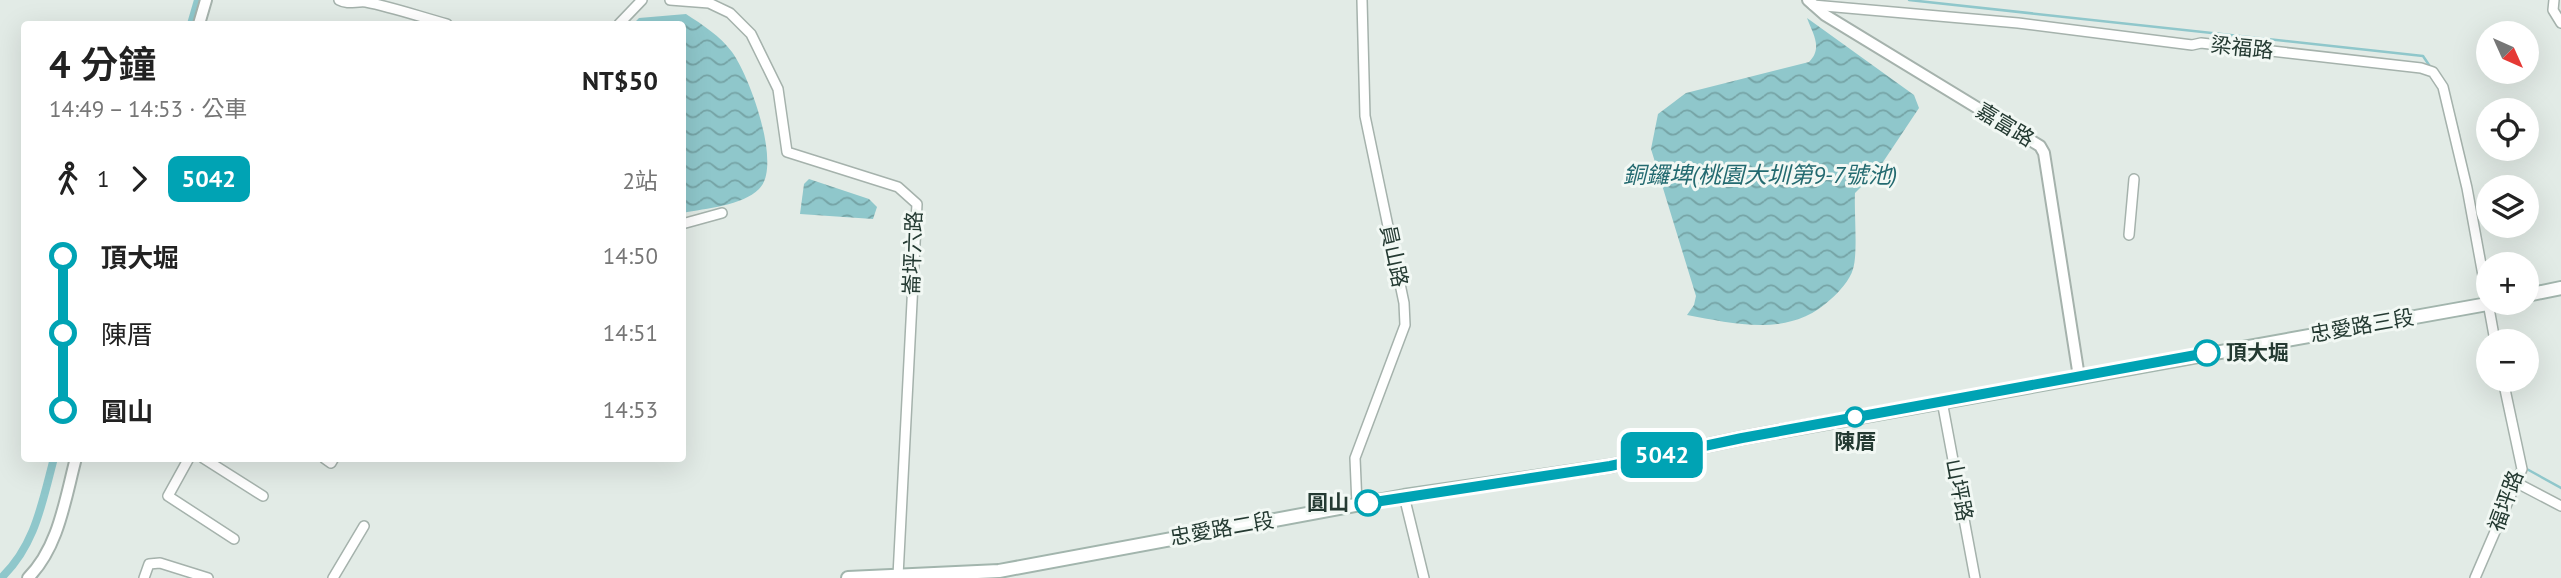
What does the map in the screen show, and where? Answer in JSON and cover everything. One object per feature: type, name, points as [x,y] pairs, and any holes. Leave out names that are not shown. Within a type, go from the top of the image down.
[{"type":"main road","points":[[2539,293],[2561,288]]},
{"type":"main road","name":"忠愛路三段","points":[[1942,401],[2476,306]]},
{"type":"main road","name":"忠愛路二段","points":[[848,578],[1000,575],[1404,496],[1610,466],[1942,401]]},
{"type":"street","points":[[200,21],[206,0]]},
{"type":"street","points":[[339,0],[382,6],[425,21]]},
{"type":"street","points":[[622,21],[642,0]]},
{"type":"street","name":"崙坪六路","points":[[670,0],[709,3],[730,13],[751,34],[778,89],[787,152],[898,187],[917,204],[898,576]]},
{"type":"street","name":"員山路","points":[[1357,505],[1355,458],[1405,325],[1404,303],[1366,116],[1362,0]]},
{"type":"street","points":[[2554,0],[2553,10],[2561,23]]},
{"type":"street","name":"梁福路","points":[[1810,3],[2018,23],[2192,45],[2201,43],[2421,68],[2433,72],[2443,87],[2480,252]]},
{"type":"street","name":"嘉富路","points":[[1810,3],[2040,146],[2044,153],[2079,377]]},
{"type":"street","points":[[2129,234],[2134,179]]},
{"type":"street","points":[[686,222],[722,213]]},
{"type":"street","name":"福坪路","points":[[2475,578],[2522,469],[2506,392]]},
{"type":"street","name":"山坪路","points":[[1942,401],[1975,578]]},
{"type":"street","points":[[28,578],[44,559],[54,537],[75,462]]},
{"type":"street","points":[[187,462],[167,496],[234,539]]},
{"type":"street","points":[[209,462],[263,496]]},
{"type":"street","points":[[2517,483],[2561,506]]},
{"type":"street","points":[[1404,496],[1424,578]]},
{"type":"street","points":[[333,578],[364,526]]},
{"type":"street","points":[[144,578],[149,564],[160,563],[208,578]]},
{"type":"water","points":[[686,14],[722,41],[732,52],[754,99],[765,142],[765,177],[759,189],[752,195],[723,205],[686,212],[686,21],[636,21],[639,18]]},
{"type":"water","name":"銅鑼埤(桃園大圳第9-7號池)","points":[[1807,18],[1914,95],[1919,108],[1877,171],[1855,193],[1856,243],[1853,269],[1847,281],[1831,299],[1815,311],[1780,324],[1743,324],[1687,315],[1696,296],[1651,149],[1658,114],[1686,93],[1809,62],[1816,46]]},
{"type":"water","points":[[809,179],[869,199],[877,207],[873,219],[800,214],[804,184]]},
{"type":"waterway","points":[[192,21],[198,0]]},
{"type":"waterway","points":[[1909,0],[2423,56],[2431,68]]},
{"type":"waterway","points":[[2449,97],[2459,135]]},
{"type":"waterway","points":[[1,578],[13,566],[30,538],[53,462]]},
{"type":"waterway","points":[[2525,468],[2561,488]]},
{"type":"bus line","name":"5042","points":[[1368,503],[1489,482],[1610,466],[1742,438],[2207,353]]},
{"type":"place","name":"頂大堀","points":[[2207,353]]},
{"type":"place","name":"陳厝","points":[[1855,417]]},
{"type":"place","name":"圓山","points":[[1368,503]]}]
